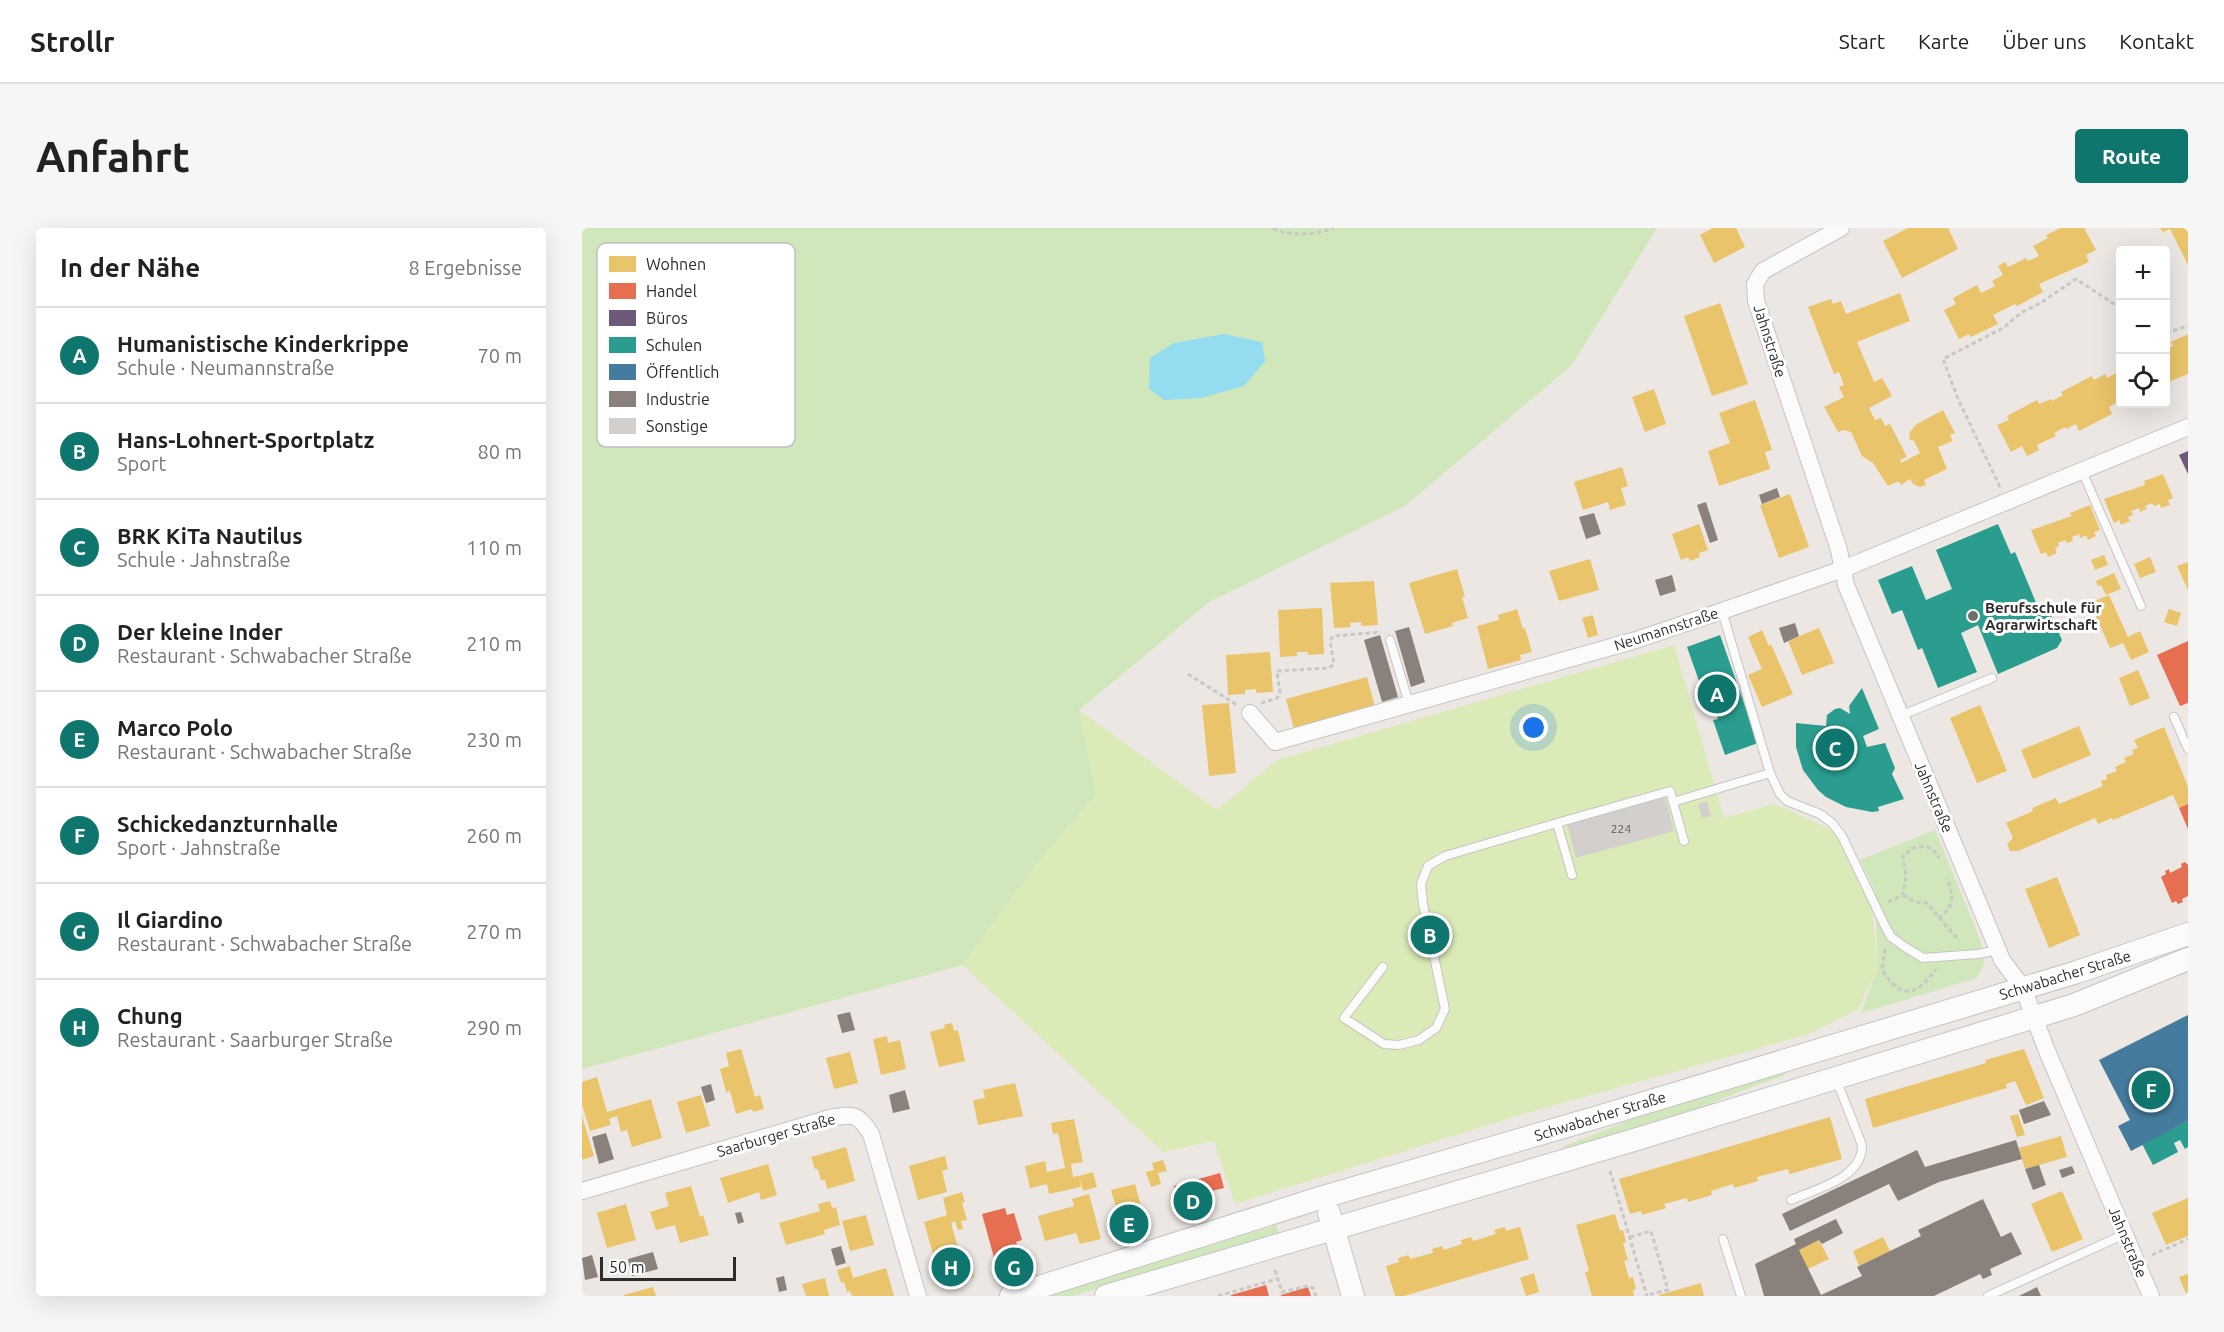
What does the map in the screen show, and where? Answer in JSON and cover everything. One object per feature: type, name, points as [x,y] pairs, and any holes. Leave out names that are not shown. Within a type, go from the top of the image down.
[{"type":"main road","name":"Schwabacher Straße","points":[[1011,1296],[1323,1197],[1598,1117],[2024,988],[2188,934]]},
{"type":"main road","name":"Schwabacher Straße","points":[[1106,1296],[2074,1005],[2188,959]]},
{"type":"main road","points":[[1323,1197],[1353,1296]]},
{"type":"street","name":"Jahnstraße","points":[[1841,228],[1763,271],[1755,284],[1756,301],[1839,550],[1846,585],[2002,960],[2024,988],[2034,1017],[2151,1296]]},
{"type":"street","name":"Neumannstraße","points":[[1250,713],[1275,742],[1636,640],[1843,570],[2188,428]]},
{"type":"street","name":"Saarburger Straße","points":[[582,1191],[830,1118],[854,1116],[861,1120],[870,1134],[918,1296]]},
{"type":"lane","points":[[2082,471],[2141,606]]},
{"type":"lane","points":[[1722,611],[1770,773],[1780,794],[1787,801],[1820,814],[1842,836],[1875,908],[1892,937],[1923,958],[1978,954],[1998,950]]},
{"type":"lane","points":[[1390,640],[1409,704]]},
{"type":"lane","points":[[1900,716],[1992,678]]},
{"type":"lane","points":[[2174,717],[2188,749]]},
{"type":"lane","points":[[1673,802],[1770,773]]},
{"type":"lane","points":[[1383,967],[1344,1018],[1384,1044],[1399,1045],[1419,1040],[1436,1028],[1445,1009],[1423,904],[1421,884],[1428,866],[1453,854],[1670,791],[1684,841]]},
{"type":"lane","points":[[1557,823],[1572,875]]},
{"type":"lane","points":[[1791,1200],[1838,1179],[1857,1166],[1862,1156],[1862,1145],[1835,1078]]},
{"type":"lane","points":[[1988,1296],[2125,1234]]},
{"type":"lane","points":[[1723,1239],[1741,1296]]},
{"type":"path","points":[[1273,228],[1280,232],[1303,234],[1334,228]]},
{"type":"path","points":[[2008,502],[1958,399],[1943,359],[2003,328],[2021,313],[2076,279],[2116,305]]},
{"type":"path","points":[[2170,332],[2188,326]]},
{"type":"path","points":[[1250,713],[1262,702],[1277,698],[1281,693],[1277,671],[1329,668],[1334,664],[1330,641],[1334,636],[1387,632],[1390,640]]},
{"type":"path","points":[[1188,674],[1227,699]]},
{"type":"path","points":[[1903,895],[1906,876],[1903,856],[1911,848],[1929,847],[1940,859]]},
{"type":"path","points":[[1938,918],[1947,912],[1951,903],[1952,891],[1946,875]]},
{"type":"path","points":[[1875,908],[1903,895]]},
{"type":"path","points":[[1903,895],[1915,902],[1927,903],[1955,939],[1978,954]]},
{"type":"path","points":[[1892,937],[1883,954],[1881,969],[1890,985],[1906,992],[1918,989],[1931,977],[1945,956]]},
{"type":"path","points":[[1610,1171],[1629,1237],[1647,1296],[1668,1290],[1651,1231],[1629,1237]]},
{"type":"path","points":[[2136,1261],[2188,1239]]},
{"type":"path","points":[[1275,1270],[1282,1292],[1308,1286],[1313,1288],[1316,1296]]},
{"type":"path","points":[[1218,1296],[1278,1279]]},
{"type":"green space","points":[[582,228],[1657,228],[1572,365],[1405,506],[1209,602],[1079,710],[1096,794],[1031,871],[963,965],[582,1069]],"holes":[[[1224,334],[1262,342],[1174,343]]]},
{"type":"green space","points":[[1674,645],[1724,818],[1774,804],[1835,831],[1872,906],[1878,968],[1858,1009],[1806,1035],[1527,1113],[1235,1204],[1214,1141],[1163,1152],[963,965],[1031,871],[1096,794],[1079,710],[1217,810],[1277,760]]},
{"type":"green space","points":[[1935,830],[1981,942],[1984,964],[1977,978],[1861,1013],[1878,967],[1875,891],[1860,860]]},
{"type":"green space","points":[[1783,1072],[1784,1076],[1695,1110],[1564,1150],[1564,1146],[1656,1110]]},
{"type":"green space","points":[[1276,1225],[1279,1235],[1072,1296],[1048,1296]]},
{"type":"water","points":[[1224,334],[1262,342],[1265,361],[1244,386],[1201,398],[1164,400],[1149,389],[1150,358],[1174,343]]},
{"type":"building: Wohnen","points":[[1713,228],[1736,228],[1745,247],[1714,263],[1700,235]]},
{"type":"building: Wohnen","points":[[1908,228],[1948,228],[1958,249],[1902,278],[1883,241]]},
{"type":"building: Wohnen","points":[[2061,228],[2084,228],[2096,250],[2086,255],[2089,262],[2039,284],[2043,292],[2017,306],[2015,304],[1993,315],[1998,324],[1971,337],[1969,334],[1959,339],[1944,310],[1956,304],[1953,298],[1977,285],[1981,293],[1995,286],[1992,281],[2003,275],[1998,266],[2005,262],[2008,267],[2026,258],[2028,261],[2039,256],[2033,246],[2048,238],[2046,235]]},
{"type":"building: Wohnen","points":[[2160,228],[2188,228],[2188,265],[2170,229],[2163,232]]},
{"type":"building: Wohnen","points":[[1900,293],[1910,321],[1857,342],[1874,382],[1882,378],[1892,396],[1869,408],[1875,420],[1881,418],[1885,426],[1890,424],[1907,457],[1900,460],[1901,463],[1920,453],[1914,441],[1909,439],[1910,432],[1917,424],[1943,410],[1955,433],[1950,435],[1953,441],[1938,447],[1947,469],[1924,480],[1926,485],[1920,487],[1913,484],[1910,479],[1901,485],[1899,481],[1888,486],[1873,463],[1862,456],[1851,432],[1844,430],[1838,432],[1824,407],[1844,397],[1839,387],[1844,385],[1839,372],[1834,374],[1808,307],[1831,299],[1833,304],[1841,301],[1846,314]]},
{"type":"building: Wohnen","points":[[1720,303],[1748,384],[1712,396],[1684,316]]},
{"type":"building: Wohnen","points":[[2188,334],[2188,374],[2170,381],[2170,348],[2173,346],[2171,342]]},
{"type":"building: Wohnen","points":[[2116,373],[2116,403],[2109,407],[2112,414],[2079,431],[2076,424],[2066,429],[2065,427],[2054,433],[2056,436],[2037,445],[2039,450],[2027,456],[2022,446],[2011,452],[1997,425],[2009,420],[2007,416],[2037,400],[2039,404],[2051,399],[2052,401],[2063,395],[2061,392],[2092,376],[2094,380],[2105,374],[2107,378]]},
{"type":"building: Wohnen","points":[[1654,389],[1666,424],[1645,432],[1632,397]]},
{"type":"building: Wohnen","points":[[1755,400],[1772,450],[1765,452],[1770,469],[1719,486],[1708,451],[1730,443],[1719,413]]},
{"type":"building: Wohnen","points":[[1622,467],[1628,486],[1621,488],[1626,505],[1610,510],[1608,502],[1583,510],[1574,482]]},
{"type":"building: Wohnen","points":[[2163,474],[2173,498],[2168,500],[2170,505],[2161,508],[2160,504],[2154,506],[2152,503],[2140,512],[2139,508],[2131,511],[2133,515],[2128,517],[2130,521],[2121,525],[2119,520],[2114,523],[2104,499],[2145,485],[2144,481]]},
{"type":"building: Wohnen","points":[[1790,494],[1809,547],[1779,558],[1760,505]]},
{"type":"building: Wohnen","points":[[2090,505],[2100,530],[2094,532],[2096,536],[2088,540],[2086,535],[2080,538],[2079,534],[2072,537],[2073,541],[2067,543],[2065,540],[2058,543],[2059,546],[2055,548],[2057,553],[2048,557],[2046,552],[2041,554],[2031,530],[2072,516],[2070,513]]},
{"type":"building: Wohnen","points":[[1699,524],[1708,550],[1699,553],[1700,557],[1690,561],[1688,557],[1681,560],[1672,534]]},
{"type":"building: Wohnen","points":[[2104,555],[2108,565],[2095,570],[2091,560]]},
{"type":"building: Wohnen","points":[[2150,557],[2156,572],[2140,578],[2134,564]]},
{"type":"building: Wohnen","points":[[1590,559],[1599,590],[1559,601],[1549,571]]},
{"type":"building: Wohnen","points":[[2188,562],[2188,590],[2177,566]]},
{"type":"building: Wohnen","points":[[1457,569],[1468,618],[1452,623],[1453,626],[1425,634],[1409,583]]},
{"type":"building: Wohnen","points":[[2114,573],[2121,589],[2106,595],[2096,581]]},
{"type":"building: Wohnen","points":[[1374,581],[1378,625],[1361,626],[1361,622],[1350,623],[1351,627],[1334,628],[1330,583]]},
{"type":"building: Wohnen","points":[[2109,595],[2128,637],[2140,631],[2149,652],[2131,660],[2123,643],[2110,648],[2090,603]]},
{"type":"building: Wohnen","points":[[1322,608],[1324,654],[1308,655],[1308,652],[1297,652],[1297,656],[1280,657],[1278,610]]},
{"type":"building: Wohnen","points":[[1517,609],[1532,652],[1520,655],[1521,660],[1488,669],[1477,626],[1499,620],[1498,615]]},
{"type":"building: Wohnen","points":[[2169,609],[2181,613],[2177,626],[2164,622]]},
{"type":"building: Wohnen","points":[[1593,615],[1598,635],[1588,638],[1582,618]]},
{"type":"building: Wohnen","points":[[1819,628],[1834,663],[1802,675],[1788,641]]},
{"type":"building: Wohnen","points":[[1762,630],[1769,646],[1771,644],[1793,694],[1762,707],[1748,675],[1762,669],[1748,637]]},
{"type":"building: Wohnen","points":[[1270,652],[1273,692],[1256,693],[1256,689],[1245,690],[1245,694],[1228,695],[1226,655]]},
{"type":"building: Wohnen","points":[[2138,670],[2150,698],[2130,706],[2119,678]]},
{"type":"building: Wohnen","points":[[1367,677],[1375,707],[1294,729],[1286,699]]},
{"type":"building: Wohnen","points":[[1229,703],[1236,773],[1209,776],[1202,705]]},
{"type":"building: Wohnen","points":[[1980,705],[2007,771],[1977,783],[1950,718]]},
{"type":"building: Wohnen","points":[[2079,726],[2091,755],[2033,779],[2021,750]]},
{"type":"building: Wohnen","points":[[2164,727],[2188,787],[2188,804],[2179,808],[2173,795],[2113,820],[2112,818],[2098,824],[2095,818],[2018,851],[2010,851],[2007,844],[2013,838],[2006,823],[2056,798],[2059,804],[2103,786],[2101,781],[2107,779],[2106,775],[2117,771],[2115,767],[2126,762],[2124,758],[2134,754],[2132,750],[2138,748],[2134,740]]},
{"type":"building: Wohnen","points":[[2057,877],[2080,935],[2049,948],[2025,889]]},
{"type":"building: Wohnen","points":[[952,1023],[954,1031],[958,1030],[965,1061],[939,1067],[930,1032],[945,1028],[944,1025]]},
{"type":"building: Wohnen","points":[[887,1036],[888,1043],[900,1040],[906,1069],[881,1075],[873,1039]]},
{"type":"building: Wohnen","points":[[741,1049],[755,1097],[760,1095],[764,1109],[753,1112],[752,1109],[736,1114],[730,1091],[726,1092],[720,1069],[729,1066],[726,1053]]},
{"type":"building: Wohnen","points":[[2024,1049],[2044,1098],[2026,1105],[2015,1081],[2006,1084],[2007,1088],[1873,1128],[1865,1099],[1986,1063],[1985,1060]]},
{"type":"building: Wohnen","points":[[850,1052],[858,1083],[834,1089],[826,1058]]},
{"type":"building: Wohnen","points":[[597,1077],[607,1112],[651,1099],[662,1138],[632,1147],[627,1130],[621,1132],[617,1116],[609,1119],[611,1125],[590,1131],[582,1105],[582,1082]]},
{"type":"building: Wohnen","points":[[1015,1083],[1023,1116],[978,1125],[973,1100],[985,1098],[983,1090]]},
{"type":"building: Wohnen","points":[[701,1095],[710,1126],[686,1133],[677,1102]]},
{"type":"building: Wohnen","points":[[2018,1114],[2025,1135],[2017,1137],[2010,1116]]},
{"type":"building: Wohnen","points":[[582,1116],[594,1156],[582,1160]]},
{"type":"building: Wohnen","points":[[1830,1117],[1842,1159],[1790,1174],[1788,1169],[1757,1177],[1758,1181],[1734,1188],[1733,1184],[1711,1191],[1712,1195],[1688,1202],[1687,1198],[1664,1204],[1666,1208],[1642,1215],[1641,1211],[1630,1214],[1619,1179]]},
{"type":"building: Wohnen","points":[[1074,1119],[1083,1162],[1071,1164],[1073,1177],[1079,1176],[1081,1187],[1049,1194],[1047,1184],[1030,1188],[1025,1166],[1045,1161],[1047,1172],[1065,1168],[1058,1133],[1053,1134],[1051,1123]]},
{"type":"building: Wohnen","points":[[2061,1136],[2067,1157],[2025,1169],[2019,1148]]},
{"type":"building: Wohnen","points":[[846,1147],[855,1181],[827,1189],[825,1180],[821,1180],[811,1157]]},
{"type":"building: Wohnen","points":[[945,1156],[948,1169],[942,1171],[947,1192],[918,1200],[909,1166]]},
{"type":"building: Wohnen","points":[[1163,1160],[1167,1171],[1158,1173],[1161,1184],[1151,1187],[1146,1172],[1154,1170],[1152,1163]]},
{"type":"building: Wohnen","points":[[768,1164],[777,1195],[761,1200],[759,1192],[728,1203],[720,1178]]},
{"type":"building: Wohnen","points":[[1093,1172],[1097,1187],[1083,1191],[1079,1176]]},
{"type":"building: Wohnen","points":[[1135,1184],[1146,1225],[1123,1232],[1111,1190]]},
{"type":"building: Wohnen","points":[[691,1186],[700,1217],[703,1215],[709,1235],[680,1243],[675,1225],[656,1230],[650,1212],[669,1206],[665,1193]]},
{"type":"building: Wohnen","points":[[2062,1191],[2083,1239],[2052,1252],[2031,1204]]},
{"type":"building: Wohnen","points":[[962,1192],[965,1202],[962,1203],[967,1220],[961,1221],[963,1229],[958,1230],[955,1221],[951,1223],[961,1259],[968,1257],[974,1277],[955,1282],[949,1262],[936,1265],[924,1222],[947,1215],[943,1198]]},
{"type":"building: Wohnen","points":[[1089,1194],[1101,1239],[1080,1244],[1076,1233],[1045,1241],[1038,1216],[1074,1206],[1072,1199]]},
{"type":"building: Wohnen","points":[[2188,1198],[2188,1236],[2166,1245],[2152,1213]]},
{"type":"building: Wohnen","points":[[830,1201],[832,1208],[836,1207],[840,1225],[824,1230],[825,1234],[786,1245],[779,1223],[820,1211],[818,1204]]},
{"type":"building: Wohnen","points":[[626,1204],[636,1240],[607,1248],[597,1213]]},
{"type":"building: Wohnen","points":[[1615,1214],[1626,1242],[1623,1243],[1628,1260],[1624,1261],[1629,1278],[1633,1277],[1636,1289],[1633,1290],[1634,1296],[1592,1296],[1585,1272],[1589,1271],[1576,1225]]},
{"type":"building: Wohnen","points":[[866,1215],[874,1245],[850,1251],[842,1221]]},
{"type":"building: Wohnen","points":[[1505,1227],[1506,1231],[1520,1227],[1529,1259],[1404,1296],[1395,1296],[1386,1266],[1399,1262],[1398,1258],[1409,1255],[1410,1259],[1433,1253],[1432,1249],[1442,1246],[1444,1250],[1462,1244],[1461,1240],[1471,1237],[1473,1241],[1496,1234],[1494,1230]]},
{"type":"building: Wohnen","points":[[1883,1237],[1890,1251],[1859,1266],[1853,1251]]},
{"type":"building: Wohnen","points":[[1819,1240],[1829,1259],[1808,1269],[1799,1250]]},
{"type":"building: Wohnen","points":[[850,1266],[853,1278],[886,1268],[894,1296],[852,1296],[850,1291],[847,1292],[844,1282],[841,1283],[837,1270]]},
{"type":"building: Wohnen","points":[[1534,1273],[1539,1292],[1526,1296],[1520,1278]]},
{"type":"building: Wohnen","points":[[2188,1274],[2188,1296],[2187,1296],[2179,1277]]},
{"type":"building: Wohnen","points":[[825,1278],[829,1296],[806,1296],[802,1284]]},
{"type":"building: Wohnen","points":[[1701,1283],[1704,1296],[1659,1296],[1659,1295]]},
{"type":"building: Wohnen","points":[[653,1287],[656,1296],[624,1296],[624,1295]]},
{"type":"building: Handel","points":[[2188,641],[2188,703],[2180,706],[2157,655]]},
{"type":"building: Handel","points":[[2188,804],[2188,829],[2179,808]]},
{"type":"building: Handel","points":[[2185,862],[2188,865],[2188,896],[2182,899],[2183,902],[2172,903],[2161,877],[2166,874],[2165,871],[2169,869],[2170,873],[2182,867],[2181,864]]},
{"type":"building: Handel","points":[[1220,1173],[1224,1188],[1207,1192],[1211,1206],[1182,1214],[1174,1186]]},
{"type":"building: Handel","points":[[1005,1208],[1007,1215],[1014,1213],[1022,1240],[1016,1242],[1023,1266],[998,1272],[982,1214]]},
{"type":"building: Handel","points":[[1266,1285],[1269,1296],[1231,1296],[1231,1295]]},
{"type":"building: Handel","points":[[1308,1287],[1311,1296],[1281,1296],[1281,1295]]},
{"type":"building: Büros","points":[[2188,451],[2188,474],[2179,455]]},
{"type":"building: Schulen","name":"Berufsschule für Agrarwirtschaft","points":[[1998,524],[2011,554],[2015,552],[2037,605],[2048,608],[2062,640],[2057,648],[1998,674],[1978,625],[1961,633],[1977,672],[1938,688],[1922,648],[1918,650],[1902,610],[1892,614],[1878,580],[1912,566],[1926,600],[1952,589],[1936,550]]},
{"type":"building: Schulen","points":[[1720,635],[1758,743],[1725,755],[1713,720],[1718,719],[1704,679],[1699,681],[1687,647]]},
{"type":"building: Schulen","points":[[1862,688],[1879,729],[1863,736],[1867,747],[1885,743],[1895,768],[1892,774],[1904,799],[1878,807],[1879,811],[1872,812],[1846,807],[1826,797],[1803,770],[1796,747],[1796,723],[1826,726],[1827,715],[1835,709],[1840,708],[1850,714],[1849,706]]},
{"type":"building: Schulen","points":[[2188,1121],[2188,1147],[2185,1149],[2180,1140],[2174,1143],[2178,1152],[2153,1165],[2142,1144]]},
{"type":"building: Öffentlich","points":[[2188,1015],[2188,1121],[2131,1151],[2118,1126],[2130,1120],[2099,1060]]},
{"type":"building: Industrie","points":[[1777,488],[1780,497],[1762,504],[1759,495]]},
{"type":"building: Industrie","points":[[1706,502],[1718,540],[1710,543],[1697,505]]},
{"type":"building: Industrie","points":[[1594,513],[1601,534],[1586,539],[1579,517]]},
{"type":"building: Industrie","points":[[1672,575],[1676,591],[1660,596],[1655,580]]},
{"type":"building: Industrie","points":[[1795,623],[1799,636],[1784,643],[1779,628]]},
{"type":"building: Industrie","points":[[1409,627],[1425,682],[1411,687],[1395,631]]},
{"type":"building: Industrie","points":[[1380,635],[1398,697],[1382,702],[1364,640]]},
{"type":"building: Industrie","points":[[850,1012],[855,1030],[842,1033],[837,1015]]},
{"type":"building: Industrie","points":[[711,1084],[715,1100],[706,1103],[701,1087]]},
{"type":"building: Industrie","points":[[905,1090],[910,1109],[893,1113],[889,1095]]},
{"type":"building: Industrie","points":[[2044,1101],[2051,1115],[2024,1124],[2019,1110]]},
{"type":"building: Industrie","points":[[606,1133],[614,1159],[599,1164],[592,1137]]},
{"type":"building: Industrie","points":[[2016,1140],[2022,1159],[1939,1182],[1898,1201],[1889,1184],[1790,1231],[1782,1214],[1917,1150],[1925,1167]]},
{"type":"building: Industrie","points":[[2039,1165],[2046,1185],[2033,1190],[2025,1169]]},
{"type":"building: Industrie","points":[[2072,1166],[2075,1173],[2062,1178],[2059,1170]]},
{"type":"building: Industrie","points":[[1983,1199],[2001,1237],[2011,1232],[2022,1254],[1990,1269],[1992,1275],[1983,1279],[1980,1274],[1934,1296],[1764,1296],[1755,1264],[1796,1244],[1794,1239],[1836,1219],[1843,1233],[1822,1244],[1819,1240],[1799,1250],[1821,1295],[1862,1276],[1857,1267],[1921,1236],[1918,1230]]},
{"type":"building: Industrie","points":[[741,1212],[744,1222],[738,1224],[735,1213]]},
{"type":"building: Industrie","points":[[841,1246],[846,1263],[836,1266],[831,1249]]},
{"type":"building: Industrie","points":[[653,1252],[658,1269],[632,1276],[628,1259]]},
{"type":"building: Industrie","points":[[592,1255],[598,1277],[585,1280],[582,1258]]},
{"type":"building: Industrie","points":[[784,1276],[787,1290],[779,1292],[776,1278]]},
{"type":"building: Industrie","points":[[2037,1287],[2041,1296],[2019,1296]]},
{"type":"building: Sonstige","points":[[1665,797],[1674,831],[1576,858],[1567,824]]},
{"type":"building: Sonstige","points":[[1707,801],[1711,816],[1702,818],[1698,804]]},
{"type":"place","name":"Berufsschule für Agrarwirtschaft","points":[[1973,616]]},
{"type":"place","name":"Humanistische Kinderkrippe","points":[[1717,694]]},
{"type":"place","name":"BRK KiTa Nautilus","points":[[1835,748]]},
{"type":"place","name":"Hans-Lohnert-Sportplatz","points":[[1430,935]]},
{"type":"place","name":"Schickedanzturnhalle","points":[[2151,1090]]},
{"type":"place","name":"Der kleine Inder","points":[[1193,1201]]},
{"type":"place","name":"Marco Polo","points":[[1129,1224]]},
{"type":"place","name":"Chung","points":[[951,1267]]},
{"type":"place","name":"Il Giardino","points":[[1014,1267]]}]
